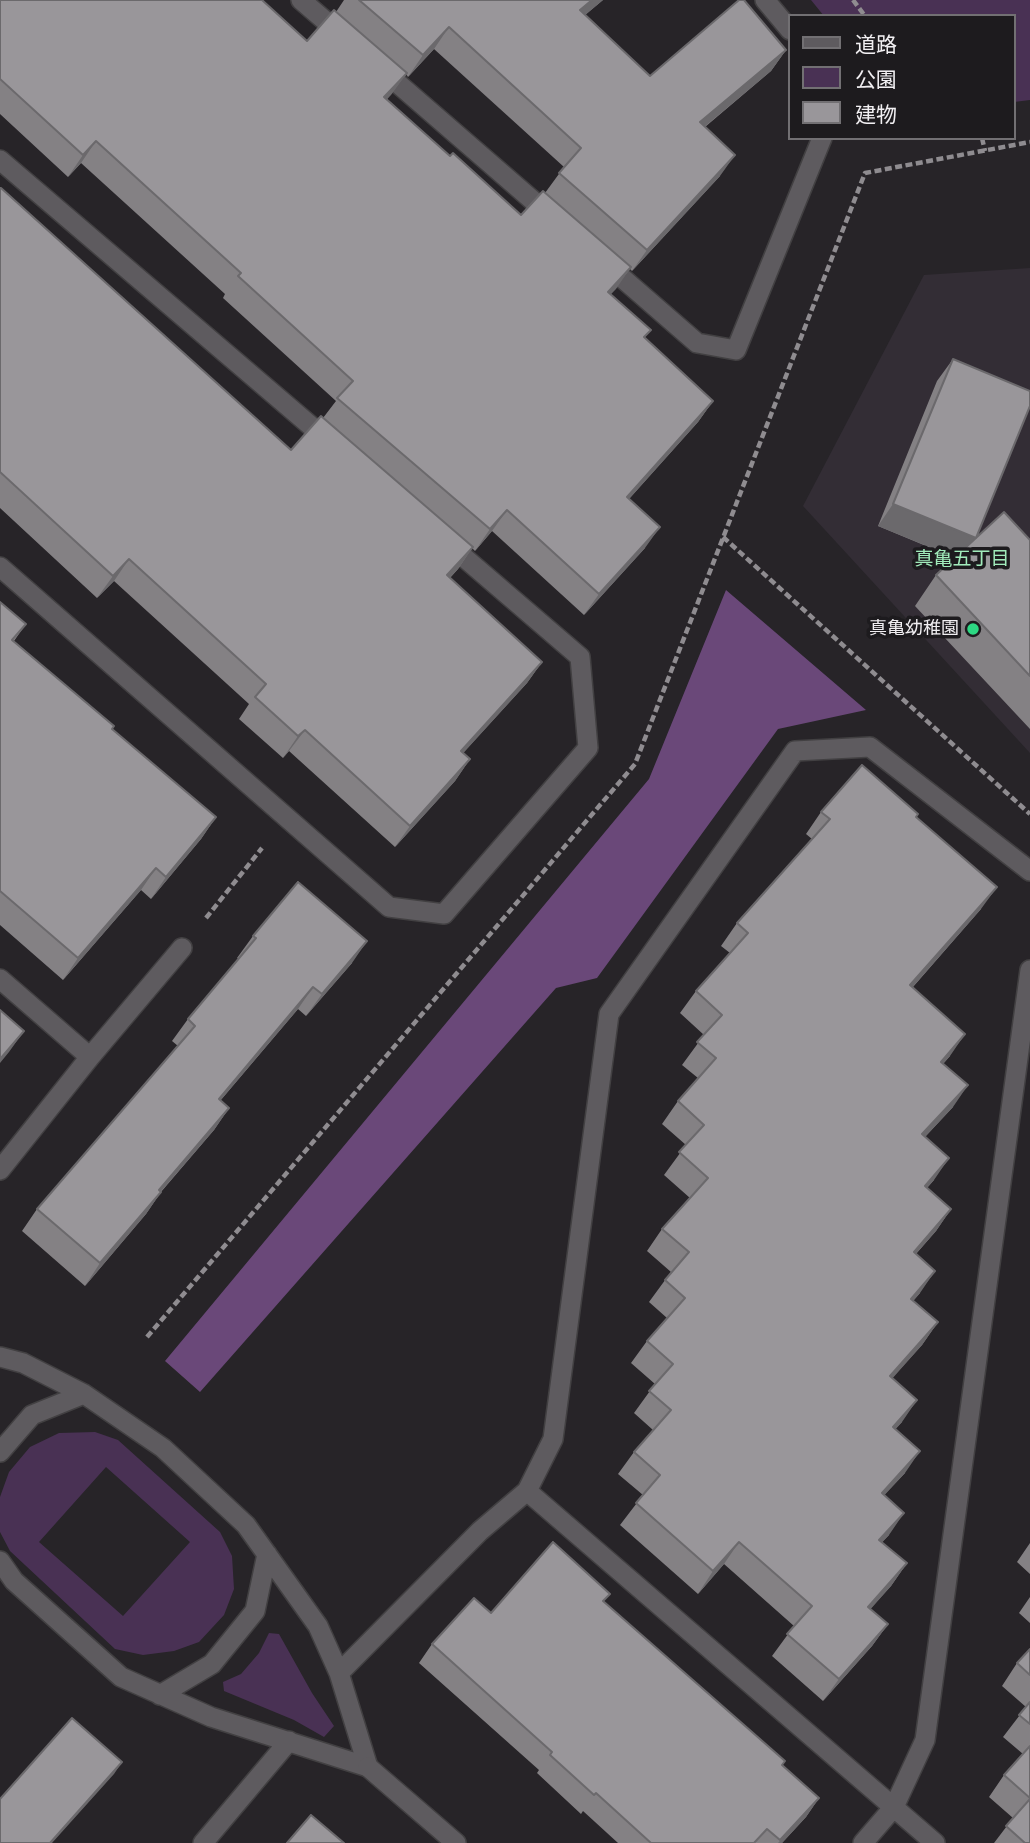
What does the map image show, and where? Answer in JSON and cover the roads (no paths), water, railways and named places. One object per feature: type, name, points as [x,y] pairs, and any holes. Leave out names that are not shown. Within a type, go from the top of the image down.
[{"type":"street","points":[[301,0],[572,234]]},
{"type":"street","points":[[765,0],[788,28]]},
{"type":"street","points":[[593,252],[697,343],[736,350],[821,140]]},
{"type":"street","points":[[0,160],[348,458]]},
{"type":"street","points":[[0,568],[389,906],[444,914],[588,748],[580,657],[433,530]]},
{"type":"street","points":[[339,1673],[480,1531],[527,1491],[552,1439],[609,1014],[795,751],[870,747],[1030,870]]},
{"type":"street","points":[[0,1170],[182,948]]},
{"type":"street","points":[[863,1843],[894,1807],[925,1740],[1030,970]]},
{"type":"street","points":[[0,979],[90,1057]]},
{"type":"street","points":[[0,1357],[23,1363],[84,1394],[163,1448],[246,1525],[318,1626],[339,1673],[368,1767]]},
{"type":"street","points":[[0,1452],[32,1415],[84,1394]]},
{"type":"street","points":[[527,1491],[935,1843]]},
{"type":"street","points":[[160,1695],[212,1664],[255,1611],[267,1554]]},
{"type":"street","points":[[0,1561],[14,1581],[121,1677],[211,1717],[368,1767],[456,1843]]},
{"type":"street","points":[[203,1843],[289,1741]]},
{"type":"place","name":"真亀幼稚園","points":[[973,629]]},
{"type":"district","name":"真亀五丁目","points":[[962,560]]}]
